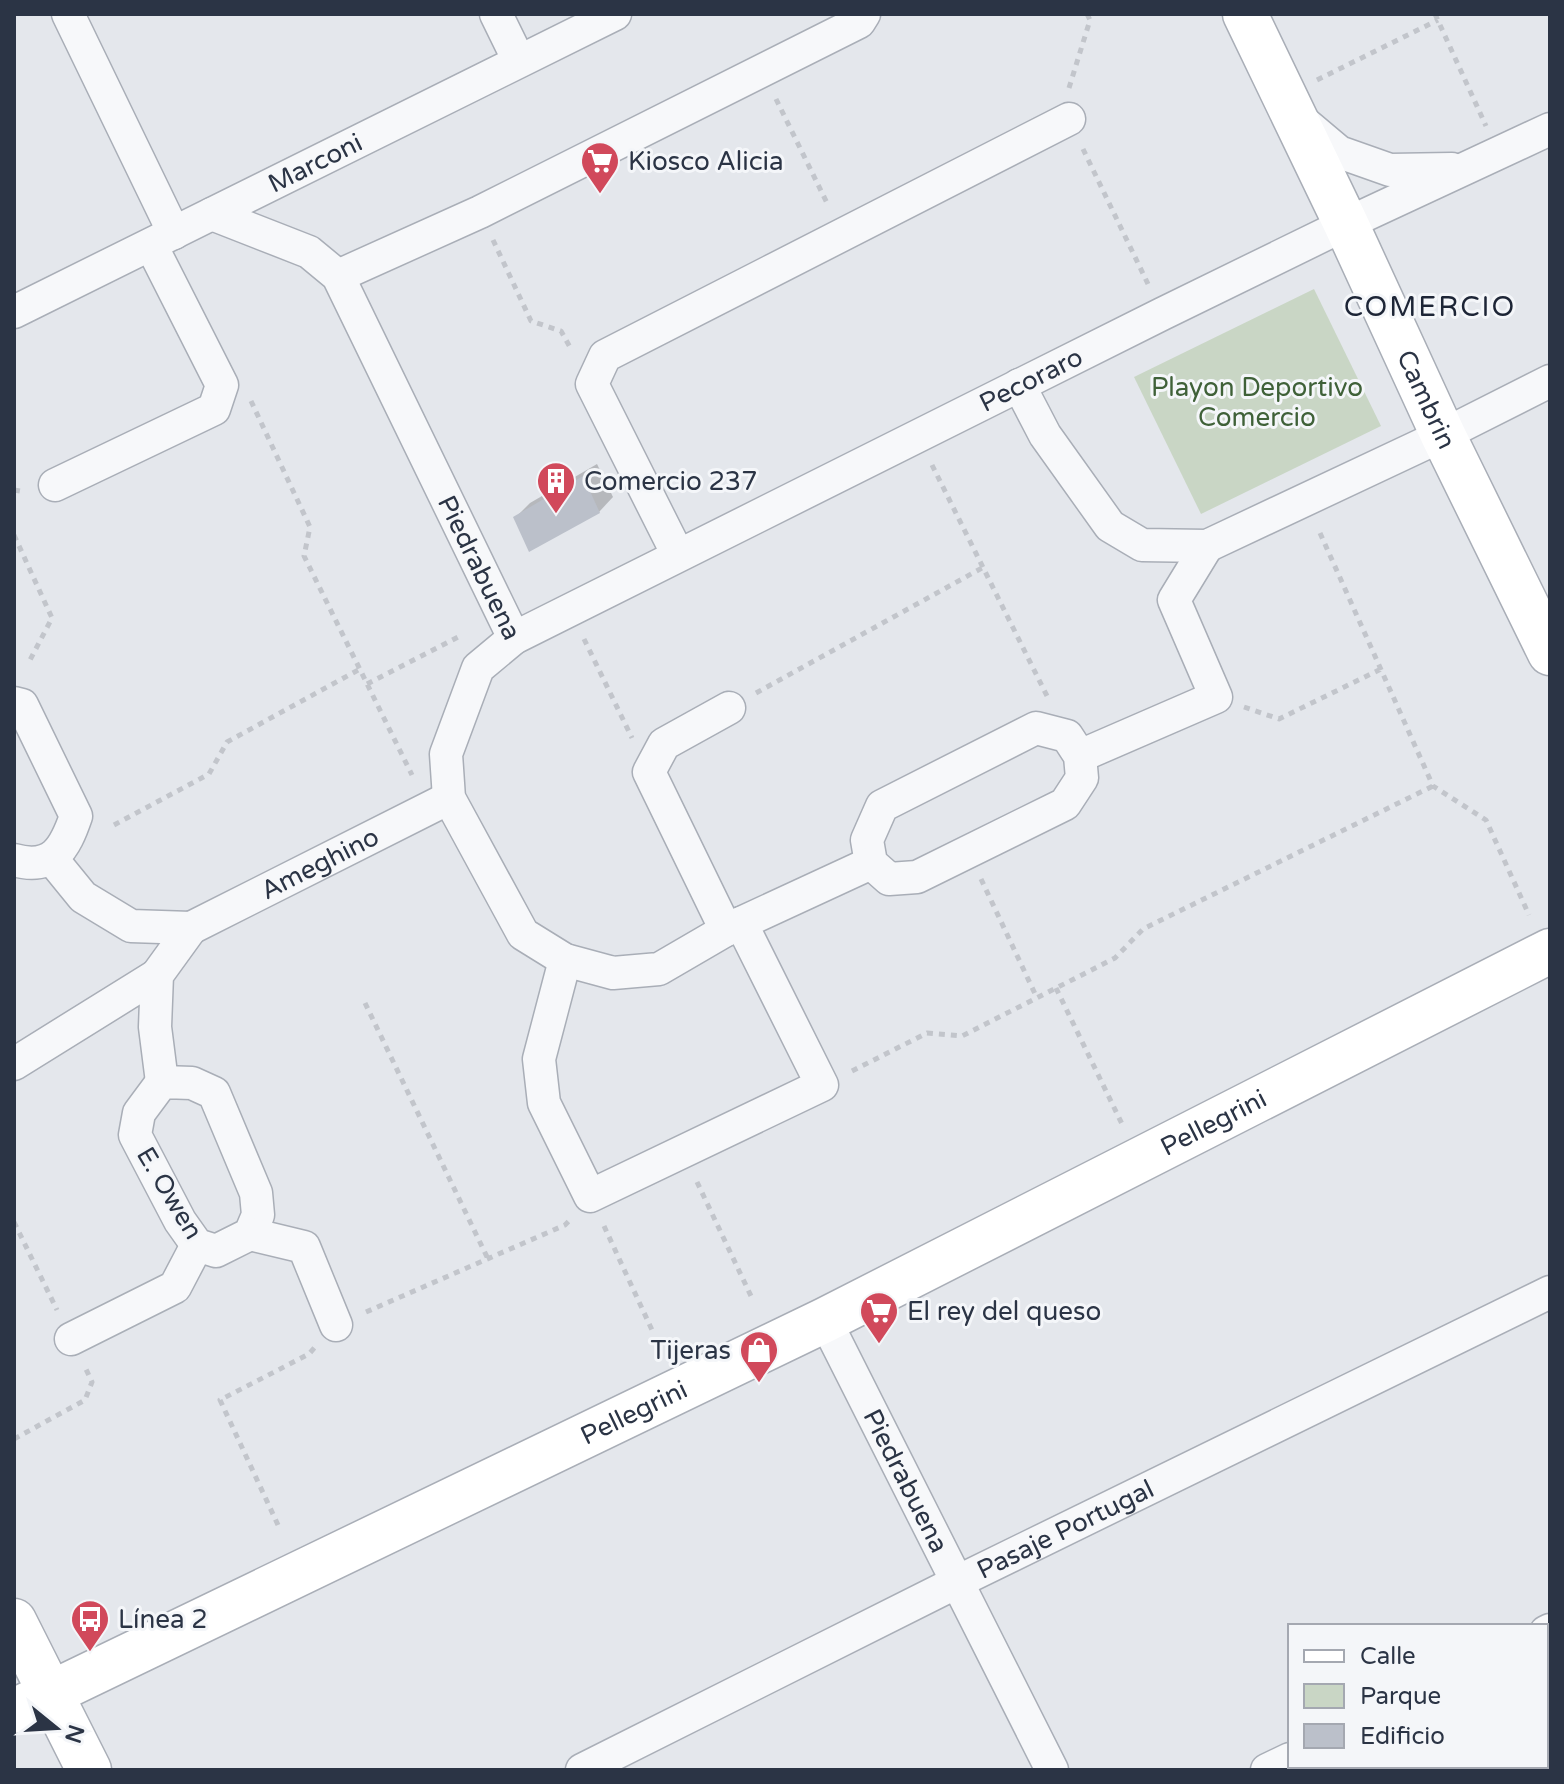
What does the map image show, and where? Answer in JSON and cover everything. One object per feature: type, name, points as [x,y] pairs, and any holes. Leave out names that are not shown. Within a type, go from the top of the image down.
[{"type":"street","points":[[55,485],[214,409],[222,385],[68,14]]},
{"type":"street","points":[[496,14],[519,61]]},
{"type":"street","name":"Marconi","points":[[14,312],[615,14]]},
{"type":"street","points":[[338,276],[480,212],[859,22],[864,14]]},
{"type":"street","name":"Cambrin","points":[[1245,14],[1443,435],[1550,653]]},
{"type":"street","points":[[1287,104],[1339,152],[1390,170],[1463,168]]},
{"type":"street","points":[[678,555],[592,384],[605,356],[1069,119]]},
{"type":"street","name":"Pecoraro","points":[[514,638],[1162,314],[1550,129]]},
{"type":"street","name":"Piedrabuena","points":[[212,214],[309,252],[338,276],[514,638],[478,668],[446,754],[449,798],[523,934],[565,960],[613,973],[659,969],[734,926]]},
{"type":"street","points":[[1019,385],[1045,435],[1110,526],[1142,545],[1207,546],[1550,381]]},
{"type":"street","points":[[1074,746],[1082,778],[1065,804],[917,877],[889,879],[871,863],[867,840],[882,806],[1036,728],[1074,746],[1216,697],[1174,600],[1207,546]]},
{"type":"street","points":[[14,703],[22,705],[76,816],[66,844],[52,859],[24,863],[14,860]]},
{"type":"street","points":[[565,960],[539,1059],[544,1103],[590,1196],[822,1085],[649,772],[664,744],[729,708]]},
{"type":"street","name":"Ameghino","points":[[191,928],[449,798]]},
{"type":"street","points":[[52,859],[83,897],[131,926],[191,928]]},
{"type":"street","points":[[734,926],[871,863]]},
{"type":"street","points":[[14,1064],[157,975],[191,928]]},
{"type":"street","name":"Pellegrini","points":[[32,1702],[825,1320],[1539,933]]},
{"type":"street","points":[[157,975],[155,1027],[162,1082],[192,1083],[214,1093],[256,1193],[258,1215],[250,1234],[304,1247],[336,1325]]},
{"type":"street","name":"E. Owen","points":[[162,1082],[139,1113],[135,1135],[180,1221],[197,1245],[216,1251],[250,1234]]},
{"type":"street","points":[[71,1339],[175,1287],[197,1245]]},
{"type":"street","name":"Pasaje Portugal","points":[[582,1770],[957,1582],[1550,1292]]},
{"type":"street","name":"Piedrabuena","points":[[825,1320],[1052,1770]]},
{"type":"street","points":[[14,1621],[32,1702],[89,1770]]},
{"type":"street","points":[[1267,1770],[1288,1760]]},
{"type":"path","points":[[1087,14],[1090,20],[1063,108],[1162,314]]},
{"type":"path","points":[[1287,104],[1436,17],[1498,153]]},
{"type":"path","points":[[762,71],[842,234]]},
{"type":"path","points":[[480,212],[531,321],[561,331],[592,384]]},
{"type":"path","points":[[222,385],[252,402],[310,527],[304,556],[412,776]]},
{"type":"path","points":[[918,435],[982,568],[1074,746]]},
{"type":"path","points":[[1320,533],[1433,786],[1486,820],[1539,933]]},
{"type":"path","points":[[14,535],[52,618],[30,660]]},
{"type":"path","points":[[729,708],[982,568]]},
{"type":"path","points":[[570,609],[649,772]]},
{"type":"path","points":[[367,684],[465,633]]},
{"type":"path","points":[[114,825],[209,774],[227,742],[360,669]]},
{"type":"path","points":[[1216,697],[1279,719],[1381,669]]},
{"type":"path","points":[[822,1085],[927,1033],[962,1036],[1115,958],[1143,929],[1433,786]]},
{"type":"path","points":[[968,852],[1037,998]]},
{"type":"path","points":[[1056,988],[1123,1126]]},
{"type":"path","points":[[365,1003],[488,1259]]},
{"type":"path","points":[[683,1152],[751,1296]]},
{"type":"path","points":[[590,1196],[652,1330]]},
{"type":"green space","name":"Playon Deportivo Comercio","points":[[1314,289],[1381,426],[1201,514],[1134,377]]},
{"type":"building","name":"Comercio 237","points":[[583,476],[600,513],[529,552],[513,517]]},
{"type":"place","name":"Kiosco Alicia","points":[[600,195]]},
{"type":"place","name":"Comercio 237","points":[[556,515]]},
{"type":"place","name":"El rey del queso","points":[[879,1345]]},
{"type":"place","name":"Tijeras","points":[[759,1384]]},
{"type":"place","name":"Línea 2","points":[[90,1653]]},
{"type":"district","name":"COMERCIO","points":[[1430,306]]}]
